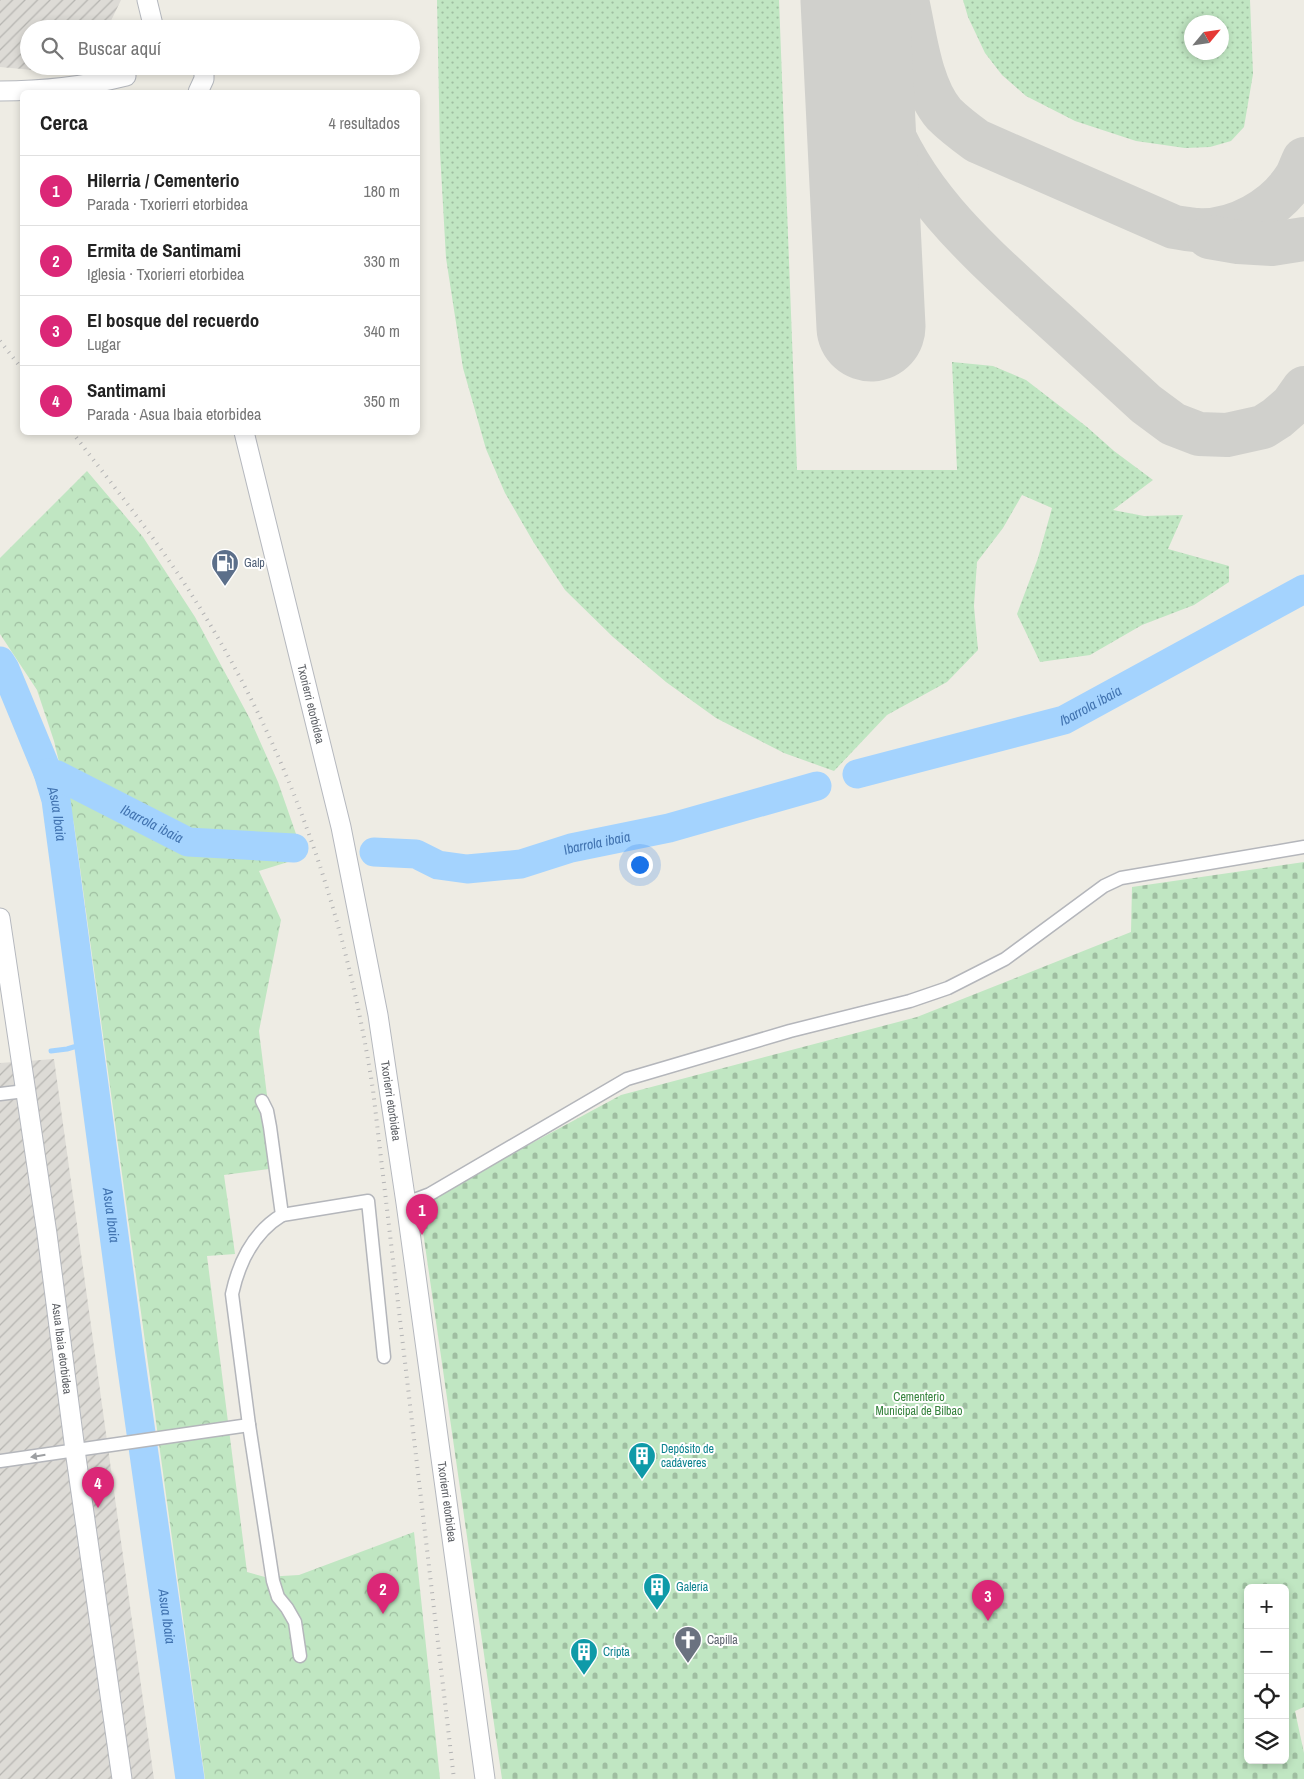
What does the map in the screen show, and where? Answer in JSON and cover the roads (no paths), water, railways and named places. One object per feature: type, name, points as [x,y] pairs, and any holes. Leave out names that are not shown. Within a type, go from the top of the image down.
[{"type":"street","points":[[147,0],[152,20]]},
{"type":"street","points":[[199,90],[204,75]]},
{"type":"street","points":[[30,90],[128,78]]},
{"type":"street","points":[[0,91],[20,91]]},
{"type":"street","name":"Txorierri etorbidea","points":[[245,435],[341,826],[378,1015],[486,1779]]},
{"type":"street","points":[[406,1203],[430,1194],[627,1079],[790,1031],[910,1001],[948,988],[1005,959],[1104,886],[1121,878],[1304,847]]},
{"type":"street","name":"Asua Ibaia etorbidea","points":[[0,918],[48,1244],[122,1779]]},
{"type":"street","points":[[0,1094],[25,1091]]},
{"type":"street","points":[[262,1101],[267,1111],[270,1127],[282,1214]]},
{"type":"street","points":[[300,1656],[295,1622],[278,1597],[273,1581],[249,1425],[232,1294],[236,1278],[250,1247],[271,1222],[282,1214],[368,1201],[384,1357]]},
{"type":"street","points":[[0,1462],[249,1425]]},
{"type":"waterway","name":"Ibarrola ibaia","points":[[857,774],[1064,720],[1304,589]]},
{"type":"waterway","name":"Asua Ibaia","points":[[0,661],[48,773],[56,800],[130,1355],[190,1779]]},
{"type":"waterway","name":"Ibarrola ibaia","points":[[48,773],[57,775],[188,842],[294,848]]},
{"type":"waterway","name":"Ibarrola ibaia","points":[[374,852],[416,854],[438,865],[467,869],[521,864],[571,848],[669,828],[817,786]]},
{"type":"waterway","points":[[51,1051],[67,1049],[87,1043]]},
{"type":"railway","points":[[0,341],[20,366]]},
{"type":"railway","points":[[74,435],[166,557],[195,600],[229,657],[259,715],[286,775],[310,836],[330,898],[347,961],[373,1090],[454,1779]]},
{"type":"place","name":"Galp","points":[[225,587]]},
{"type":"place","name":"Hilerria / Cementerio","points":[[422,1235]]},
{"type":"place","name":"Depósito de cadáveres","points":[[642,1480]]},
{"type":"place","name":"Santimami","points":[[98,1508]]},
{"type":"place","name":"Galería","points":[[657,1611]]},
{"type":"place","name":"Ermita de Santimami","points":[[383,1614]]},
{"type":"place","name":"El bosque del recuerdo","points":[[988,1621]]},
{"type":"place","name":"Capilla","points":[[688,1664]]},
{"type":"place","name":"Cripta","points":[[584,1676]]},
{"type":"park label","name":"Cementerio Municipal de Bilbao","points":[[919,1404]]}]
